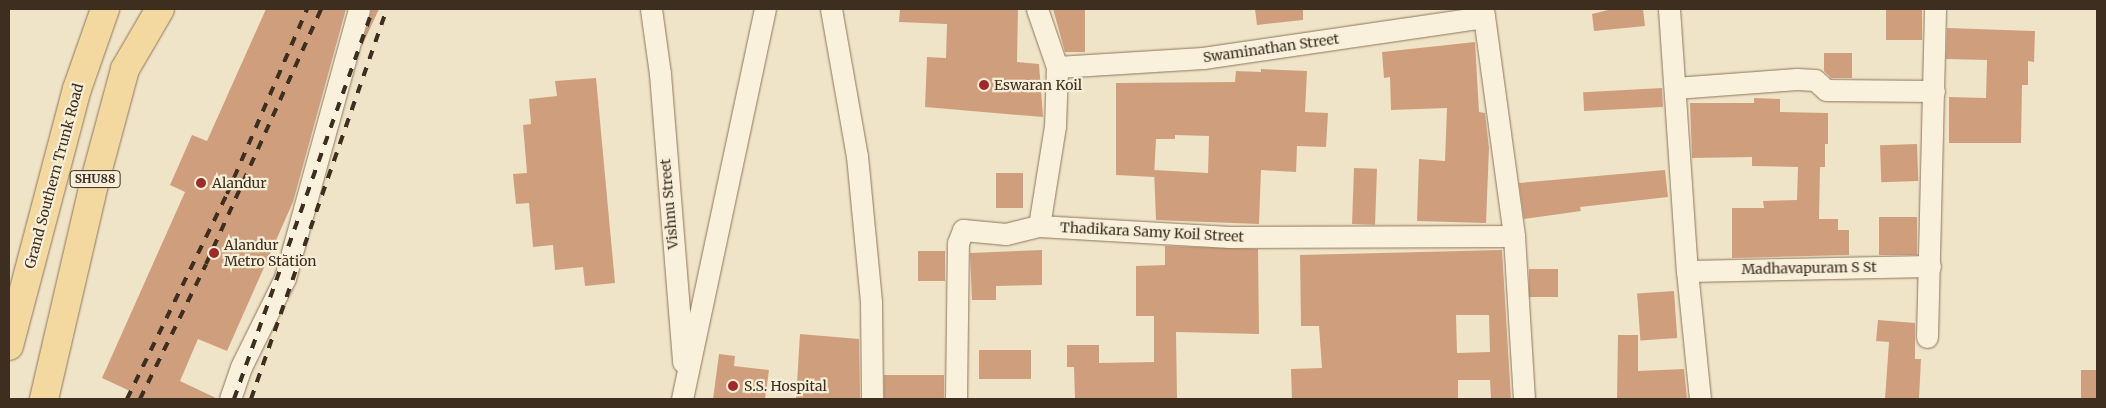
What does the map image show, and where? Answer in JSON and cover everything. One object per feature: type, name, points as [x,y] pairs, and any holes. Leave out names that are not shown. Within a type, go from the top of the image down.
[{"type":"main road","name":"Grand Southern Trunk Road","points":[[9,346],[77,90],[105,9]]},
{"type":"main road","name":"SHU88","points":[[44,399],[94,184],[126,69],[160,9]]},
{"type":"street","points":[[230,399],[241,367],[285,278],[359,9]]},
{"type":"street","name":"Vishnu Street","points":[[651,9],[660,74],[683,353],[682,399]]},
{"type":"street","points":[[682,399],[765,9]]},
{"type":"street","points":[[831,9],[857,156],[871,302],[872,399]]},
{"type":"street","points":[[1037,9],[1057,67],[1055,126],[1039,226]]},
{"type":"street","points":[[1669,9],[1687,271],[1700,399]]},
{"type":"street","points":[[1927,337],[1935,9]]},
{"type":"street","points":[[1484,13],[1514,236],[1524,399]]},
{"type":"street","name":"Swaminathan Street","points":[[1057,67],[1203,58],[1484,13]]},
{"type":"street","points":[[1675,88],[1815,80],[1826,90],[1934,91]]},
{"type":"street","name":"Thadikara Samy Koil Street","points":[[956,399],[960,232],[1006,234],[1039,226],[1230,237],[1514,236]]},
{"type":"street","name":"Madhavapuram S St","points":[[1687,271],[1930,266]]},
{"type":"building","name":"Alandur Metro Station","points":[[266,9],[346,9],[293,202],[227,351],[198,339],[180,381],[218,399],[127,399],[130,391],[102,378],[185,192],[170,185],[192,135],[207,141]]},
{"type":"building","points":[[371,9],[379,9],[361,48],[371,12]]},
{"type":"building","points":[[900,9],[1018,9],[1017,62],[1039,64],[1043,117],[925,107],[927,57],[946,58],[947,24],[899,22]]},
{"type":"building","points":[[1053,9],[1085,9],[1085,52],[1065,52]]},
{"type":"building","points":[[1255,9],[1303,9],[1303,20],[1257,25]]},
{"type":"building","points":[[1612,9],[1643,9],[1645,26],[1594,31],[1592,14]]},
{"type":"building","points":[[1886,9],[1922,9],[1922,40],[1886,40]]},
{"type":"building","points":[[1947,28],[2035,31],[2034,62],[2028,61],[2028,85],[2022,85],[2021,143],[1949,143],[1949,97],[1986,98],[1987,60],[1946,59]]},
{"type":"building","points":[[1475,42],[1479,112],[1485,113],[1489,148],[1486,223],[1417,221],[1419,159],[1445,161],[1447,108],[1391,110],[1390,77],[1384,78],[1382,52]]},
{"type":"building","points":[[1824,53],[1852,53],[1852,78],[1831,78],[1824,71]]},
{"type":"building","points":[[1261,69],[1307,71],[1305,112],[1328,113],[1326,147],[1297,146],[1296,172],[1261,170],[1259,224],[1156,220],[1154,174],[1154,177],[1116,175],[1116,83],[1235,82],[1236,71],[1261,72]],"holes":[[[1175,135],[1209,136],[1208,173],[1154,170],[1156,139],[1175,139]]]},
{"type":"building","points":[[596,78],[615,283],[585,286],[583,267],[555,270],[553,245],[533,247],[529,203],[516,204],[513,174],[527,173],[523,125],[531,124],[529,99],[557,96],[555,81]]},
{"type":"building","points":[[1662,88],[1663,107],[1584,111],[1583,92]]},
{"type":"building","points":[[1754,98],[1780,99],[1780,112],[1828,113],[1828,144],[1825,144],[1825,167],[1820,167],[1819,219],[1838,219],[1838,230],[1849,230],[1849,255],[1732,258],[1732,208],[1764,208],[1763,201],[1797,200],[1798,167],[1752,166],[1752,157],[1692,158],[1690,103],[1754,103]]},
{"type":"building","points":[[1917,144],[1918,181],[1881,182],[1880,145]]},
{"type":"building","points":[[1354,168],[1377,169],[1375,225],[1352,224]]},
{"type":"building","points":[[1665,170],[1668,197],[1580,207],[1581,211],[1524,219],[1519,183]]},
{"type":"building","points":[[996,173],[1023,173],[1023,208],[996,208]]},
{"type":"building","points":[[1879,217],[1917,217],[1917,255],[1879,255]]},
{"type":"building","points":[[1165,246],[1258,249],[1259,334],[1176,332],[1177,399],[1075,399],[1074,367],[1067,367],[1067,345],[1099,345],[1099,363],[1154,362],[1154,316],[1136,316],[1136,266],[1165,265]]},
{"type":"building","points":[[1042,250],[1042,285],[996,286],[996,300],[972,300],[970,253]]},
{"type":"building","points":[[1502,250],[1511,399],[1491,399],[1490,380],[1458,380],[1458,399],[1292,399],[1291,369],[1322,368],[1319,326],[1301,326],[1300,255]],"holes":[[[1456,315],[1489,315],[1490,352],[1457,353]]]},
{"type":"building","points":[[918,251],[945,251],[945,281],[918,281]]},
{"type":"building","points":[[1529,269],[1558,269],[1558,297],[1529,297]]},
{"type":"building","points":[[1674,291],[1677,338],[1640,340],[1637,294]]},
{"type":"building","points":[[1878,320],[1915,323],[1915,359],[1921,359],[1919,399],[1885,399],[1889,342],[1876,341]]},
{"type":"building","points":[[800,334],[859,339],[860,399],[796,399]]},
{"type":"building","points":[[1618,335],[1638,335],[1638,371],[1684,369],[1687,399],[1617,398]]},
{"type":"building","points":[[979,350],[1031,350],[1031,379],[979,379]]},
{"type":"building","points":[[719,354],[735,356],[734,366],[769,370],[765,399],[713,399]]},
{"type":"building","points":[[2081,370],[2097,370],[2097,399],[2081,399]]},
{"type":"building","points":[[884,375],[944,375],[944,399],[884,399]]},
{"type":"railway","points":[[127,399],[227,194],[307,9]]},
{"type":"railway","points":[[140,399],[206,264],[321,9]]},
{"type":"railway","points":[[234,399],[373,9]]},
{"type":"railway","points":[[251,399],[387,9]]},
{"type":"place","name":"Eswaran Koil","points":[[984,85]]},
{"type":"place","name":"Alandur","points":[[201,183]]},
{"type":"place","name":"Alandur Metro Station","points":[[214,253]]},
{"type":"place","name":"S.S. Hospital","points":[[733,386]]}]
